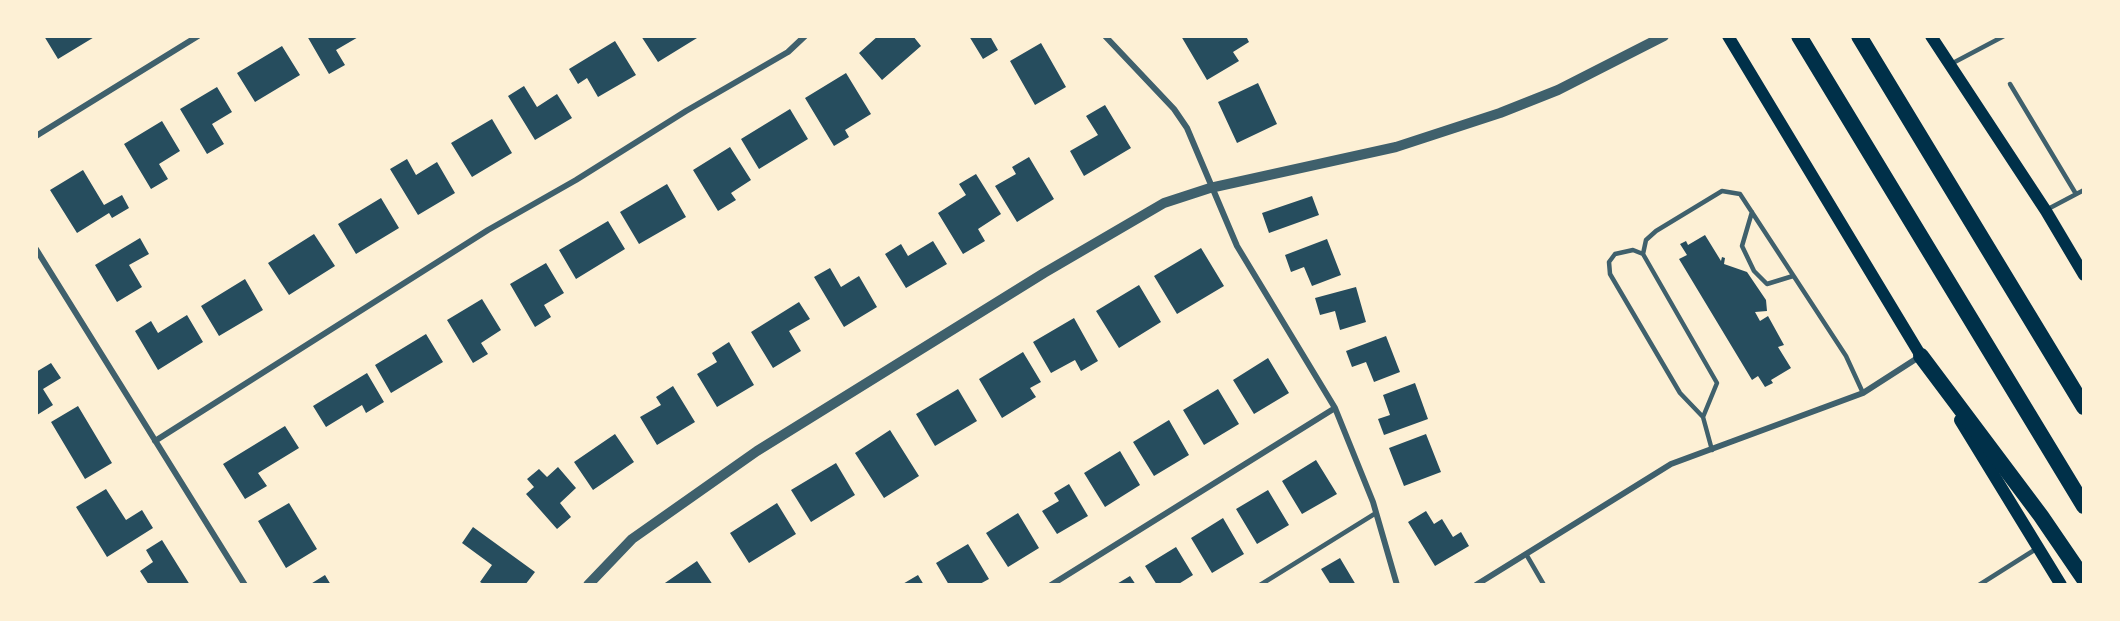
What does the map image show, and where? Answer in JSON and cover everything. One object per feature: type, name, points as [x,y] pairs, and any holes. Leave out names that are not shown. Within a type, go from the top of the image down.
[{"type":"highway","points":[[1800,36],[2084,506]]},
{"type":"highway","points":[[1859,36],[2084,407]]},
{"type":"highway","points":[[1921,356],[2041,516],[2084,579]]},
{"type":"main road","points":[[1728,36],[2061,585]]},
{"type":"main road","points":[[1931,36],[2083,271]]},
{"type":"street","points":[[36,136],[198,36]]},
{"type":"street","points":[[155,441],[488,230],[576,180],[686,111],[788,52],[805,36]]},
{"type":"street","points":[[1105,36],[1174,109],[1193,139],[1210,188],[1237,246],[1335,408],[1376,513],[1397,585]]},
{"type":"street","points":[[588,585],[632,539],[757,451],[1044,273],[1164,203],[1210,188],[1396,147],[1500,114],[1568,85],[1664,36]]},
{"type":"street","points":[[36,249],[245,585]]},
{"type":"street","points":[[1476,585],[1488,582],[1526,554],[1671,464],[1863,393],[1921,356]]},
{"type":"street","points":[[1051,585],[1335,408]]},
{"type":"lane","points":[[1949,66],[2004,36]]},
{"type":"lane","points":[[2010,84],[2076,194]]},
{"type":"lane","points":[[1642,254],[1646,240],[1656,231],[1722,190],[1740,194],[1846,356],[1863,393]]},
{"type":"lane","points":[[2046,211],[2084,190]]},
{"type":"lane","points":[[1752,212],[1742,246],[1754,271],[1767,284],[1793,276]]},
{"type":"lane","points":[[1703,417],[1717,383],[1642,254],[1633,250],[1615,254],[1609,262],[1611,274],[1680,393],[1703,417],[1712,450]]},
{"type":"lane","points":[[1260,585],[1376,513]]},
{"type":"lane","points":[[1978,585],[2039,548]]},
{"type":"lane","points":[[1526,554],[1544,585]]},
{"type":"building","points":[[44,36],[96,36],[58,59]]},
{"type":"building","points":[[307,36],[360,36],[336,50],[345,65],[329,74]]},
{"type":"building","points":[[641,36],[696,36],[697,38],[658,62]]},
{"type":"building","points":[[878,36],[913,36],[921,46],[882,80],[859,53]]},
{"type":"building","points":[[969,36],[990,36],[998,50],[983,59]]},
{"type":"building","points":[[1181,36],[1246,36],[1249,42],[1233,52],[1239,61],[1207,80]]},
{"type":"building","points":[[615,41],[636,75],[598,97],[587,78],[578,84],[569,69]]},
{"type":"building","points":[[1041,43],[1066,87],[1035,105],[1010,61]]},
{"type":"building","points":[[282,46],[300,75],[255,102],[237,73]]},
{"type":"building","points":[[846,73],[871,114],[845,130],[849,137],[834,146],[805,98]]},
{"type":"building","points":[[1258,83],[1277,124],[1237,143],[1218,102]]},
{"type":"building","points":[[524,86],[537,107],[557,94],[572,118],[535,140],[508,96]]},
{"type":"building","points":[[217,87],[232,112],[212,124],[224,144],[207,154],[180,109]]},
{"type":"building","points":[[1105,105],[1131,148],[1084,176],[1070,151],[1098,135],[1086,116]]},
{"type":"building","points":[[790,109],[808,139],[759,169],[741,139]]},
{"type":"building","points":[[492,119],[512,153],[472,177],[451,143]]},
{"type":"building","points":[[162,121],[180,151],[159,164],[168,179],[151,189],[124,144]]},
{"type":"building","points":[[730,147],[751,180],[731,193],[736,200],[718,211],[693,170]]},
{"type":"building","points":[[1029,157],[1054,199],[1017,222],[995,186],[1016,174],[1012,167]]},
{"type":"building","points":[[407,159],[416,175],[437,162],[455,193],[418,215],[390,169]]},
{"type":"building","points":[[83,170],[104,205],[122,195],[129,208],[112,218],[109,213],[77,233],[50,190]]},
{"type":"building","points":[[976,174],[1001,214],[978,229],[985,241],[963,254],[938,213],[966,195],[959,184]]},
{"type":"building","points":[[667,184],[686,217],[639,244],[620,212]]},
{"type":"building","points":[[1312,196],[1319,215],[1269,233],[1262,213]]},
{"type":"building","points":[[381,198],[399,228],[356,254],[338,224]]},
{"type":"building","points":[[608,221],[625,249],[576,279],[559,250]]},
{"type":"building","points":[[314,234],[335,266],[289,295],[268,263]]},
{"type":"building","points":[[1705,235],[1721,261],[1722,257],[1725,258],[1724,264],[1747,272],[1766,300],[1767,311],[1755,312],[1760,321],[1768,316],[1784,345],[1778,347],[1791,368],[1771,380],[1773,383],[1765,387],[1758,376],[1752,380],[1679,259],[1687,255],[1680,244],[1686,241],[1688,245]]},
{"type":"building","points":[[140,238],[149,254],[129,265],[142,287],[117,302],[95,265]]},
{"type":"building","points":[[1327,239],[1341,275],[1312,286],[1304,267],[1291,272],[1285,255]]},
{"type":"building","points":[[933,241],[947,264],[906,288],[885,254],[901,244],[908,256]]},
{"type":"building","points":[[1201,248],[1224,286],[1177,314],[1154,276]]},
{"type":"building","points":[[546,263],[564,293],[544,305],[551,317],[535,327],[510,284]]},
{"type":"building","points":[[830,268],[841,287],[859,276],[877,307],[844,327],[814,277]]},
{"type":"building","points":[[245,279],[263,310],[219,336],[201,306]]},
{"type":"building","points":[[1139,285],[1161,322],[1119,348],[1096,311]]},
{"type":"building","points":[[1356,287],[1366,322],[1340,330],[1335,311],[1320,315],[1315,298]]},
{"type":"building","points":[[482,299],[501,330],[481,343],[488,354],[473,363],[447,320]]},
{"type":"building","points":[[799,302],[810,319],[789,331],[801,351],[773,368],[751,332]]},
{"type":"building","points":[[187,315],[203,342],[158,370],[135,331],[151,321],[158,333]]},
{"type":"building","points":[[1074,318],[1098,361],[1081,371],[1075,360],[1051,373],[1033,342]]},
{"type":"building","points":[[426,334],[443,362],[391,393],[375,365]]},
{"type":"building","points":[[1386,336],[1400,372],[1374,382],[1366,362],[1352,367],[1346,351]]},
{"type":"building","points":[[729,342],[754,385],[717,407],[697,374],[717,362],[712,353]]},
{"type":"building","points":[[1023,352],[1041,382],[1030,388],[1036,397],[1002,418],[979,379]]},
{"type":"building","points":[[1268,358],[1289,393],[1254,414],[1233,380]]},
{"type":"building","points":[[51,363],[61,378],[43,389],[53,405],[37,415],[36,372]]},
{"type":"building","points":[[367,373],[384,402],[366,413],[362,405],[326,427],[313,406]]},
{"type":"building","points":[[1415,383],[1428,419],[1384,435],[1378,419],[1390,415],[1383,395]]},
{"type":"building","points":[[673,386],[695,422],[657,445],[640,417],[661,405],[656,397]]},
{"type":"building","points":[[958,389],[977,421],[935,446],[916,414]]},
{"type":"building","points":[[1218,389],[1239,424],[1204,445],[1183,410]]},
{"type":"building","points":[[78,406],[112,463],[85,479],[51,422]]},
{"type":"building","points":[[1169,420],[1189,455],[1154,476],[1133,442]]},
{"type":"building","points":[[285,426],[299,448],[258,473],[267,486],[245,499],[223,464]]},
{"type":"building","points":[[890,430],[919,476],[884,498],[855,453]]},
{"type":"building","points":[[615,434],[634,462],[593,490],[574,462]]},
{"type":"building","points":[[1426,434],[1441,472],[1404,486],[1389,448]]},
{"type":"building","points":[[1120,451],[1140,485],[1105,507],[1084,473]]},
{"type":"building","points":[[1316,460],[1337,494],[1302,514],[1282,481]]},
{"type":"building","points":[[836,463],[855,495],[811,522],[791,490]]},
{"type":"building","points":[[558,467],[576,488],[560,503],[571,517],[557,529],[526,494],[534,487],[527,479],[539,469],[547,477]]},
{"type":"building","points":[[1069,484],[1088,516],[1057,534],[1042,511],[1059,501],[1054,493]]},
{"type":"building","points":[[106,489],[126,520],[142,510],[153,528],[107,557],[76,507]]},
{"type":"building","points":[[1268,490],[1289,525],[1257,544],[1236,509]]},
{"type":"building","points":[[289,503],[317,549],[286,568],[258,521]]},
{"type":"building","points":[[777,503],[796,534],[749,563],[730,533]]},
{"type":"building","points":[[1426,511],[1434,524],[1442,519],[1453,537],[1461,532],[1469,546],[1435,566],[1408,522]]},
{"type":"building","points":[[1018,513],[1039,548],[1008,567],[986,533]]},
{"type":"building","points":[[1223,518],[1244,554],[1212,573],[1191,538]]},
{"type":"building","points":[[473,527],[535,572],[525,585],[485,585],[480,582],[492,565],[462,543]]},
{"type":"building","points":[[162,540],[190,585],[149,585],[140,571],[153,562],[146,550]]},
{"type":"building","points":[[968,544],[989,579],[978,585],[949,585],[936,563]]},
{"type":"building","points":[[1176,547],[1193,575],[1177,585],[1157,585],[1145,566]]},
{"type":"building","points":[[1340,558],[1356,585],[1331,585],[1321,569]]},
{"type":"building","points":[[697,561],[713,585],[662,585]]},
{"type":"building","points":[[325,575],[331,585],[309,585]]},
{"type":"building","points":[[918,575],[924,585],[901,585]]},
{"type":"building","points":[[1130,576],[1136,585],[1115,585]]}]
